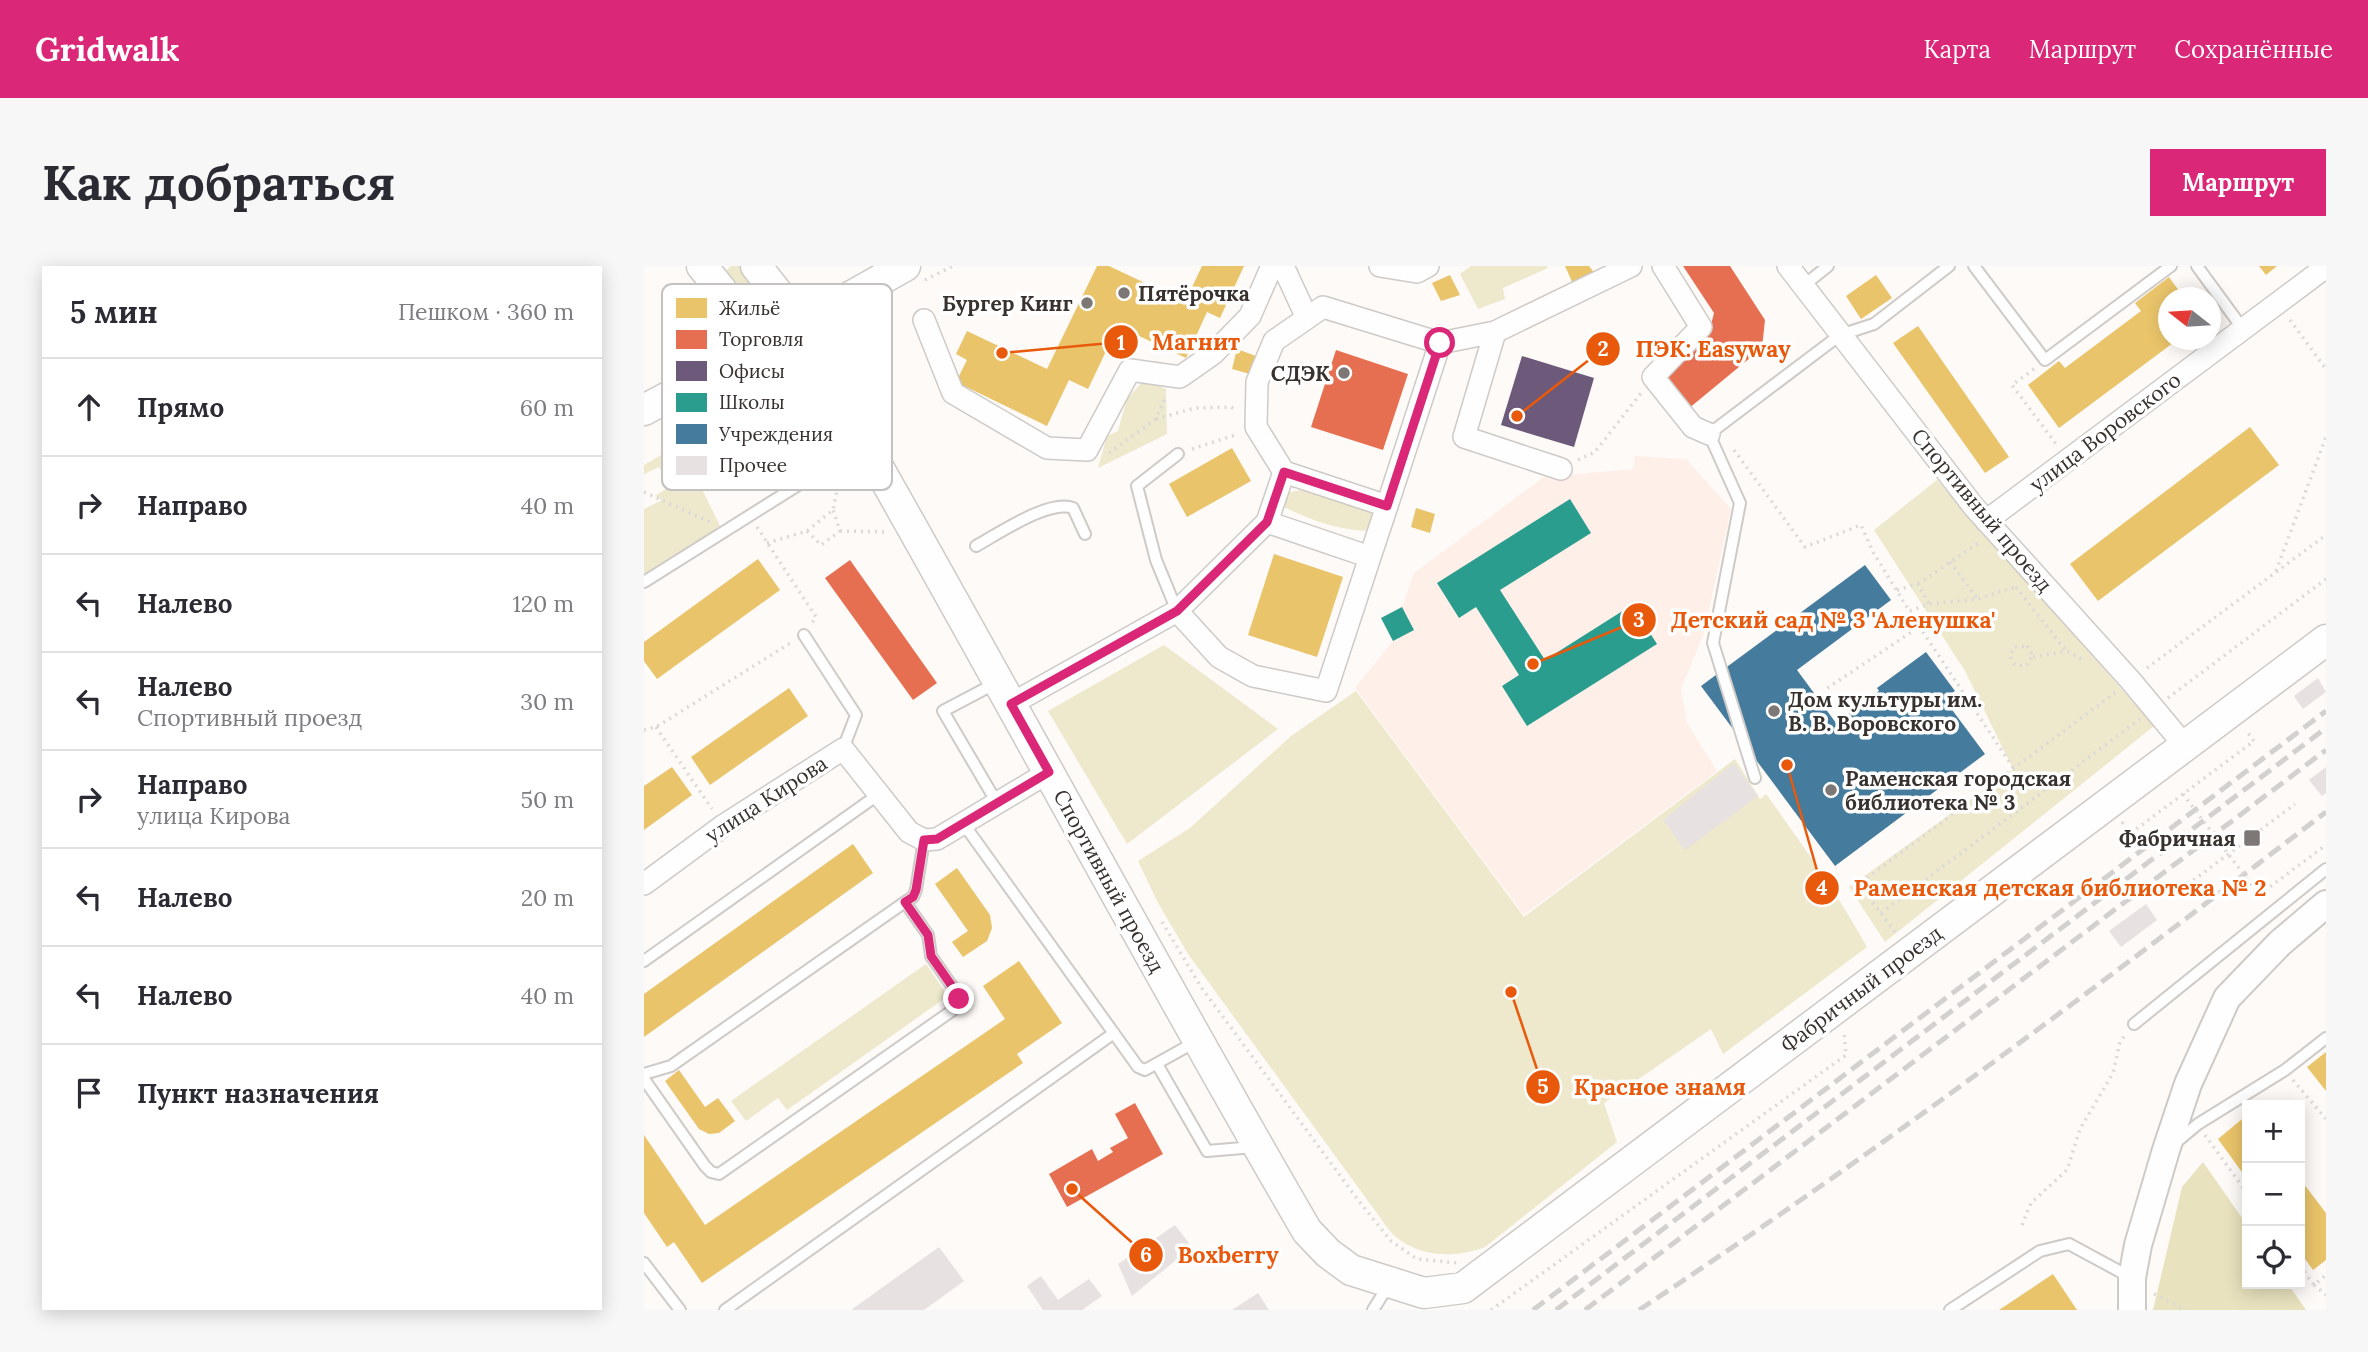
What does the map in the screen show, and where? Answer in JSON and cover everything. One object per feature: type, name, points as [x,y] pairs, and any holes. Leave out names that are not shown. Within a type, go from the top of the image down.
[{"type":"main road","name":"Спортивный проезд","points":[[756,266],[770,284]]},
{"type":"main road","points":[[892,284],[910,276]]},
{"type":"main road","points":[[644,410],[662,400]]},
{"type":"main road","name":"Спортивный проезд","points":[[879,490],[1005,693],[1197,1041],[1307,1231],[1328,1253],[1351,1270],[1424,1293],[1461,1275]]},
{"type":"main road","name":"Фабричный проезд","points":[[1461,1275],[1844,1002],[2326,640]]},
{"type":"street","points":[[924,320],[953,393],[1047,448],[1087,450],[1130,370],[1180,377],[1213,354],[1250,316],[1272,266]]},
{"type":"street","points":[[1283,266],[1307,318]]},
{"type":"street","points":[[1380,266],[1417,272],[1428,266]]},
{"type":"street","points":[[1387,506],[1284,472],[1256,427],[1257,382],[1274,341],[1323,307],[1440,343],[1495,332],[1631,266]]},
{"type":"street","points":[[1663,266],[1702,327],[1653,377],[1692,427],[1709,434]]},
{"type":"street","name":"Спортивный проезд","points":[[1788,266],[1985,530],[2131,681],[2185,746]]},
{"type":"street","name":"улица Воровского","points":[[1985,530],[2068,460],[2326,267]]},
{"type":"street","points":[[1495,332],[1464,437],[1561,469]]},
{"type":"street","points":[[1177,611],[1219,657],[1254,676],[1326,691],[1440,343]]},
{"type":"street","points":[[1005,693],[1177,611],[1267,522],[1284,472]]},
{"type":"street","points":[[1267,522],[1370,556]]},
{"type":"street","name":"улица Кирова","points":[[644,884],[724,825],[843,749],[909,832],[924,840]]},
{"type":"street","points":[[924,840],[937,839],[1049,772]]},
{"type":"street","points":[[2132,1310],[2132,1278],[2138,1245],[2166,1150],[2188,1084],[2227,998],[2280,943],[2326,904]]},
{"type":"lane","points":[[1803,286],[1828,266]]},
{"type":"lane","points":[[1755,778],[1713,643],[1740,503],[1709,434],[1840,335],[1874,324],[1948,266]]},
{"type":"lane","points":[[1974,266],[2045,360],[2171,266]]},
{"type":"lane","points":[[2197,266],[2243,329]]},
{"type":"lane","points":[[1177,611],[1156,560],[1137,486],[1178,454]]},
{"type":"lane","points":[[644,582],[790,490]]},
{"type":"lane","points":[[976,546],[1047,509],[1066,506],[1073,508],[1085,534]]},
{"type":"lane","points":[[804,635],[856,715],[843,749]]},
{"type":"lane","points":[[997,803],[943,711],[1005,693]]},
{"type":"lane","points":[[644,961],[879,794]]},
{"type":"lane","points":[[963,823],[1141,1070],[1197,1041]]},
{"type":"lane","points":[[644,1074],[671,1066],[913,897],[924,840]]},
{"type":"lane","points":[[2134,1024],[2326,869]]},
{"type":"lane","points":[[644,1079],[705,1166],[711,1172],[719,1174],[727,1170],[957,1006],[959,999],[956,992],[931,956],[928,935],[905,902]]},
{"type":"lane","points":[[724,1310],[1114,1033]]},
{"type":"lane","points":[[2166,1150],[2198,1124],[2285,1070],[2326,1038]]},
{"type":"lane","points":[[1157,1064],[1207,1151],[1258,1147]]},
{"type":"lane","points":[[1950,1310],[2039,1251],[2069,1244],[2132,1278]]},
{"type":"lane","points":[[644,1263],[680,1310]]},
{"type":"lane","points":[[1374,1310],[1390,1283]]},
{"type":"path","points":[[910,276],[953,266]]},
{"type":"path","points":[[2277,303],[2326,369]]},
{"type":"path","points":[[2045,360],[2012,386],[2068,460]]},
{"type":"path","points":[[1561,469],[1595,452],[1653,377]]},
{"type":"path","points":[[1156,419],[1171,386]]},
{"type":"path","points":[[1087,450],[1101,458],[1156,419],[1195,408],[1231,407],[1256,427]]},
{"type":"path","points":[[1178,454],[1256,427]]},
{"type":"path","points":[[1709,434],[1730,444],[1805,547],[1861,525],[1873,552],[1919,626],[2014,769]]},
{"type":"path","points":[[2276,573],[2326,437]]},
{"type":"path","points":[[767,543],[807,530],[833,510],[840,490]]},
{"type":"path","points":[[644,492],[728,530]]},
{"type":"path","points":[[833,510],[840,531]]},
{"type":"path","points":[[644,730],[656,727],[804,635],[816,617],[749,516]]},
{"type":"path","points":[[807,530],[821,545],[840,531],[887,532]]},
{"type":"path","points":[[1897,590],[1918,584],[1950,562],[1985,530]]},
{"type":"path","points":[[1896,933],[1860,884],[2326,535]]},
{"type":"path","points":[[1950,562],[1978,599]]},
{"type":"path","points":[[1881,913],[2326,579]]},
{"type":"path","points":[[1918,584],[1929,604]]},
{"type":"path","points":[[1910,611],[1929,604],[1978,599],[2015,587],[2066,651],[2088,664]]},
{"type":"path","points":[[1826,689],[1919,626]]},
{"type":"path","points":[[2033,657],[2027,646],[2014,647],[2010,656],[2015,665],[2026,666],[2033,657],[2066,651]]},
{"type":"path","points":[[656,727],[724,825]]},
{"type":"path","points":[[2131,833],[2254,741],[2244,727]]},
{"type":"path","points":[[2183,794],[2259,895],[2326,845]]},
{"type":"path","points":[[2171,897],[2295,804]]},
{"type":"path","points":[[1159,917],[1201,987],[1391,1241],[1417,1259],[1461,1275]]},
{"type":"path","points":[[1491,1310],[1846,1055],[1844,1002]]},
{"type":"path","points":[[2022,1225],[2031,1203],[2067,1170],[2080,1129],[2113,1073],[2120,1042],[2134,1024]]},
{"type":"path","points":[[2285,1070],[2326,1119]]},
{"type":"path","points":[[2198,1124],[2242,1186]]},
{"type":"path","points":[[2305,1273],[2326,1295]]},
{"type":"path","points":[[2314,1285],[2326,1275]]},
{"type":"path","points":[[2132,1278],[2150,1292],[2186,1310]]},
{"type":"shaded area","points":[[731,266],[742,266],[756,282],[725,284],[719,277]]},
{"type":"shaded area","points":[[1471,266],[1548,268],[1503,288],[1505,299],[1478,309],[1460,274]]},
{"type":"shaded area","points":[[1144,380],[1166,389],[1167,434],[1098,468],[1107,436],[1118,431],[1127,399]]},
{"type":"shaded area","points":[[662,454],[662,472],[659,467],[644,474],[644,465]]},
{"type":"shaded area","points":[[1635,456],[1686,459],[1731,509],[1704,633],[1681,689],[1687,723],[1717,771],[1524,915],[1355,688],[1393,641],[1381,618],[1402,607],[1414,573],[1544,477],[1633,469]]},
{"type":"shaded area","points":[[1937,480],[2154,726],[1885,942],[1849,887],[2013,769],[1965,671],[1874,530]]},
{"type":"shaded area","points":[[664,490],[702,490],[720,526],[644,579],[644,509],[662,500],[655,496]]},
{"type":"shaded area","points":[[1302,490],[1365,508],[1376,518],[1372,531],[1327,524],[1284,507],[1284,493]]},
{"type":"shaded area","points":[[1164,645],[1278,729],[1127,844],[1048,711]]},
{"type":"shaded area","points":[[1356,691],[1524,917],[1735,759],[1760,799],[1766,794],[1793,831],[1867,947],[1723,1054],[1711,1029],[1604,1103],[1617,1142],[1485,1247],[1474,1251],[1451,1254],[1428,1252],[1406,1244],[1389,1230],[1188,954],[1157,901],[1138,861],[1190,828],[1291,736]]},
{"type":"shaded area","points":[[926,964],[948,996],[787,1110],[778,1098],[746,1121],[731,1101]]},
{"type":"shaded area","points":[[2203,1162],[2242,1218],[2242,1289],[2291,1289],[2306,1310],[2153,1310],[2182,1187]]},
{"type":"building: Жильё","points":[[1097,266],[1109,266],[1185,302],[1202,266],[1244,266],[1220,318],[1207,312],[1186,358],[1118,326],[1088,389],[1069,380],[1047,426],[956,382],[967,360],[956,354],[967,331],[1047,369]]},
{"type":"building: Жильё","points":[[1565,266],[1589,266],[1596,275],[1573,284]]},
{"type":"building: Жильё","points":[[2259,266],[2277,266],[2266,275]]},
{"type":"building: Жильё","points":[[1450,275],[1460,295],[1441,301],[1432,283]]},
{"type":"building: Жильё","points":[[1876,275],[1892,298],[1861,319],[1846,296]]},
{"type":"building: Жильё","points":[[2169,277],[2176,287],[2158,287],[2158,350],[2164,350],[2059,428],[2028,385],[2059,361],[2065,368],[2141,311],[2135,303]]},
{"type":"building: Жильё","points":[[1918,326],[2009,457],[1985,473],[1893,343]]},
{"type":"building: Жильё","points":[[1237,349],[1256,356],[1250,374],[1232,369]]},
{"type":"building: Жильё","points":[[2250,427],[2279,465],[2098,601],[2070,564]]},
{"type":"building: Жильё","points":[[1232,448],[1251,481],[1187,517],[1169,484]]},
{"type":"building: Жильё","points":[[1416,508],[1435,514],[1430,533],[1411,527]]},
{"type":"building: Жильё","points":[[1274,554],[1343,577],[1317,657],[1248,635]]},
{"type":"building: Жильё","points":[[758,559],[780,590],[657,679],[644,661],[644,642]]},
{"type":"building: Жильё","points":[[789,688],[808,716],[710,785],[691,757]]},
{"type":"building: Жильё","points":[[672,767],[692,795],[644,830],[644,786]]},
{"type":"building: Жильё","points":[[853,844],[873,873],[644,1037],[644,994]]},
{"type":"building: Жильё","points":[[957,868],[990,915],[992,928],[987,941],[963,957],[952,942],[968,931],[935,884]]},
{"type":"building: Жильё","points":[[1019,961],[1062,1023],[1017,1054],[1023,1063],[702,1283],[674,1242],[667,1247],[644,1213],[644,1135],[705,1225],[1005,1019],[983,986]]},
{"type":"building: Жильё","points":[[2326,1052],[2326,1091],[2307,1067]]},
{"type":"building: Жильё","points":[[679,1070],[705,1107],[718,1098],[735,1121],[719,1133],[709,1134],[699,1129],[665,1081]]},
{"type":"building: Жильё","points":[[2242,1119],[2242,1172],[2218,1139]]},
{"type":"building: Жильё","points":[[2305,1186],[2326,1213],[2326,1260],[2313,1270],[2305,1259]]},
{"type":"building: Жильё","points":[[2053,1274],[2077,1310],[1999,1310]]},
{"type":"building: Торговля","points":[[1683,266],[1730,266],[1765,320],[1762,348],[1688,409],[1665,377],[1707,340],[1714,313]]},
{"type":"building: Торговля","points":[[1336,350],[1408,374],[1383,450],[1311,427]]},
{"type":"building: Торговля","points":[[850,560],[937,683],[913,700],[825,578]]},
{"type":"building: Торговля","points":[[1135,1103],[1163,1154],[1067,1207],[1049,1174],[1092,1149],[1098,1161],[1113,1152],[1110,1148],[1128,1138],[1115,1114]]},
{"type":"building: Офисы","points":[[1522,356],[1594,378],[1574,447],[1501,425]]},
{"type":"building: Школы","points":[[1570,499],[1591,533],[1500,590],[1545,660],[1632,605],[1657,644],[1527,726],[1502,686],[1519,675],[1476,607],[1459,618],[1437,583]]},
{"type":"building: Школы","points":[[1402,607],[1414,630],[1393,641],[1381,618]]},
{"type":"building: Учреждения","name":"Дом культуры им. В. В. Воровского","points":[[1865,565],[1891,600],[1797,670],[1836,723],[1926,652],[1955,691],[1944,699],[1985,754],[1835,866],[1701,686]]},
{"type":"building: Прочее","points":[[2318,678],[2326,692],[2303,709],[2294,696]]},
{"type":"building: Прочее","points":[[1734,763],[1758,796],[1685,850],[1663,820]]},
{"type":"building: Прочее","points":[[2326,767],[2326,793],[2322,796],[2309,780]]},
{"type":"building: Прочее","points":[[2146,904],[2157,920],[2121,947],[2109,931]]},
{"type":"building: Прочее","points":[[1175,1225],[1192,1247],[1132,1296],[1118,1264]]},
{"type":"building: Прочее","points":[[939,1247],[964,1281],[924,1310],[851,1310]]},
{"type":"building: Прочее","points":[[1041,1276],[1058,1300],[1089,1279],[1102,1296],[1082,1310],[1043,1310],[1027,1286]]},
{"type":"building: Прочее","points":[[1258,1293],[1269,1310],[1232,1310]]},
{"type":"railway","points":[[1533,1310],[2326,711]]},
{"type":"railway","points":[[1556,1310],[2326,728]]},
{"type":"railway","points":[[1585,1310],[2326,750]]},
{"type":"railway","points":[[1639,1310],[1814,1191],[1987,1067],[2326,812]]},
{"type":"place","name":"Пятёрочка","points":[[1124,293]]},
{"type":"place","name":"Бургер Кинг","points":[[1087,303]]},
{"type":"place","name":"Магнит","points":[[1002,353]]},
{"type":"place","name":"СДЭК","points":[[1344,373]]},
{"type":"place","name":"ПЭК: Easyway","points":[[1517,416]]},
{"type":"place","name":"Детский сад № 3 'Аленушка'","points":[[1533,664]]},
{"type":"place","name":"Дом культуры им. В. В. Воровского","points":[[1774,711]]},
{"type":"place","name":"Раменская детская библиотека № 2","points":[[1787,765]]},
{"type":"place","name":"Раменская городская библиотека № 3","points":[[1831,790]]},
{"type":"place","name":"Фабричная","points":[[2252,838]]},
{"type":"place","name":"Красное знамя","points":[[1511,992]]},
{"type":"place","name":"Boxberry","points":[[1072,1189]]},
{"type":"route","points":[[959,999],[931,956],[928,935],[905,902],[915,894],[924,840],[937,839],[1049,772],[1011,704],[1177,611],[1267,522],[1284,472],[1387,506],[1440,343]]}]
